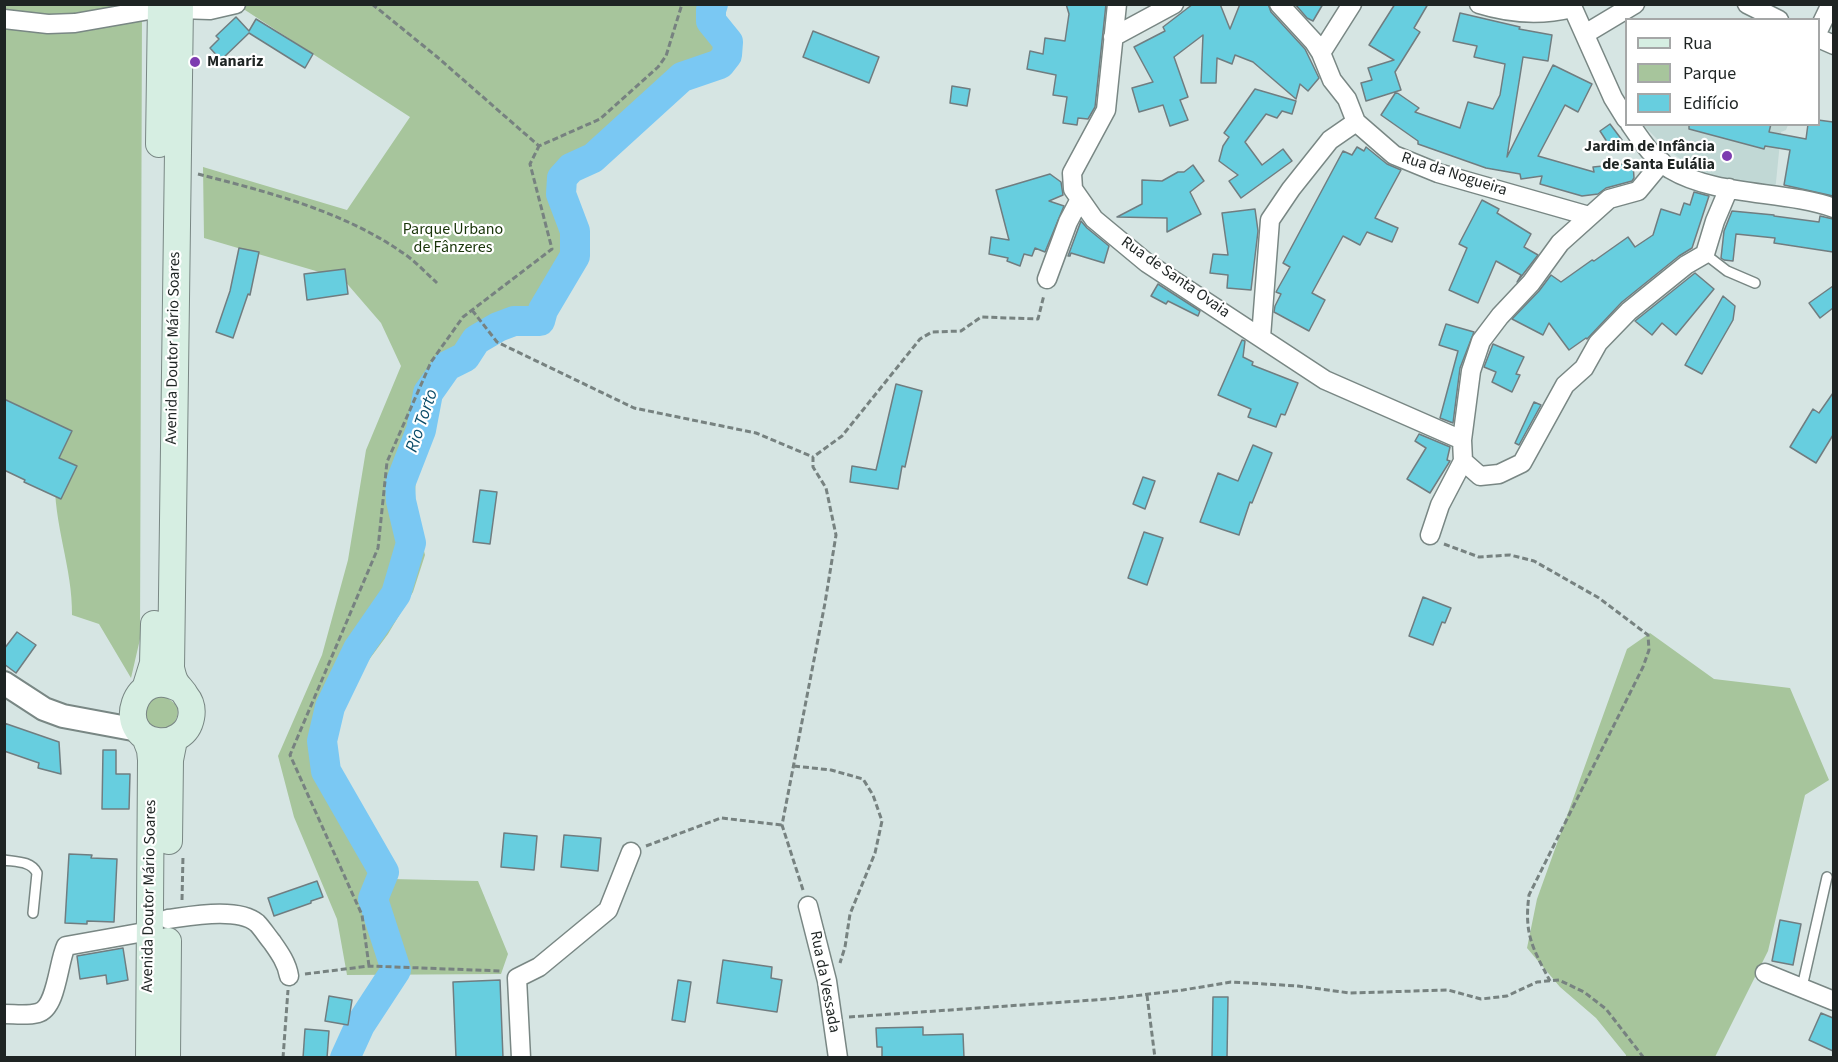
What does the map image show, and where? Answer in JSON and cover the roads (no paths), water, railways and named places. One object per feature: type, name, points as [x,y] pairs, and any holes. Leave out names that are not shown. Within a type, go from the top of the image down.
[{"type":"main road","name":"Avenida Doutor Mário Soares","points":[[149,1058],[170,760],[174,740],[189,726],[192,716],[187,696],[174,680],[171,668],[170,7]]},
{"type":"main road","name":"Avenida Doutor Mário Soares","points":[[167,1058],[151,760],[150,750],[134,722],[140,696],[153,663],[154,644],[170,7]]},
{"type":"main road","points":[[140,696],[163,683],[180,689]]},
{"type":"main road","points":[[142,733],[154,741],[174,740]]},
{"type":"street","points":[[4,19],[48,24],[75,23],[170,7],[210,10],[236,4]]},
{"type":"street","name":"Rua de Santa Ovaia","points":[[1117,4],[1106,110],[1072,173],[1073,189],[1094,219],[1148,263],[1325,380],[1462,440]]},
{"type":"street","points":[[1113,38],[1174,4]]},
{"type":"street","name":"Rua da Nogueira","points":[[1279,4],[1314,42],[1332,81],[1347,99],[1356,122],[1394,155],[1430,170],[1589,216]]},
{"type":"street","points":[[1321,53],[1352,4]]},
{"type":"street","points":[[1479,4],[1516,14],[1539,14],[1572,6],[1613,98],[1625,117]]},
{"type":"street","points":[[1585,34],[1635,4]]},
{"type":"street","points":[[1747,4],[1775,18]]},
{"type":"street","points":[[1820,27],[1831,4]]},
{"type":"street","points":[[1261,338],[1270,220],[1330,140],[1356,122]]},
{"type":"street","points":[[1631,126],[1643,144],[1670,169],[1707,184],[1833,208]]},
{"type":"street","points":[[1430,535],[1440,505],[1463,461],[1462,440],[1471,371],[1481,341],[1500,316],[1531,283],[1560,243],[1609,199],[1638,191],[1662,162]]},
{"type":"street","points":[[1463,461],[1480,476],[1499,474],[1522,463],[1564,386],[1584,368],[1598,343],[1629,310],[1686,265],[1706,254],[1715,221],[1729,188]]},
{"type":"street","points":[[1047,279],[1068,222],[1080,199]]},
{"type":"street","points":[[4,683],[44,709],[63,716],[142,733]]},
{"type":"street","points":[[96,723],[120,717],[140,696]]},
{"type":"street","points":[[521,1058],[517,978],[539,966],[608,910],[631,852]]},
{"type":"street","name":"Rua da Vessada","points":[[808,906],[827,981],[838,1058]]},
{"type":"street","points":[[4,1014],[36,1014],[47,1007],[52,998],[66,946],[202,915],[228,915],[256,922],[279,952],[287,967],[296,975]]},
{"type":"street","points":[[1765,973],[1833,1002]]},
{"type":"lane","points":[[1706,254],[1727,271],[1755,283]]},
{"type":"lane","points":[[4,860],[26,863],[34,867],[37,873],[33,913]]},
{"type":"lane","points":[[1802,987],[1827,877]]},
{"type":"waterway","name":"Rio Torto","points":[[345,1058],[360,1025],[396,970],[373,899],[384,872],[326,771],[322,741],[330,707],[358,649],[396,594],[411,543],[401,501],[400,484],[421,430],[428,393],[447,366],[465,357],[476,340],[514,321],[540,321],[543,310],[575,256],[575,231],[561,194],[562,178],[571,168],[593,158],[682,77],[720,64],[727,55],[728,42],[711,21],[713,4]]},
{"type":"place","name":"Manariz","points":[[195,62]]},
{"type":"place","name":"Jardim de Infância de Santa Eulália","points":[[1727,156]]},
{"type":"park label","name":"Parque Urbano de Fânzeres","points":[[453,239]]}]
